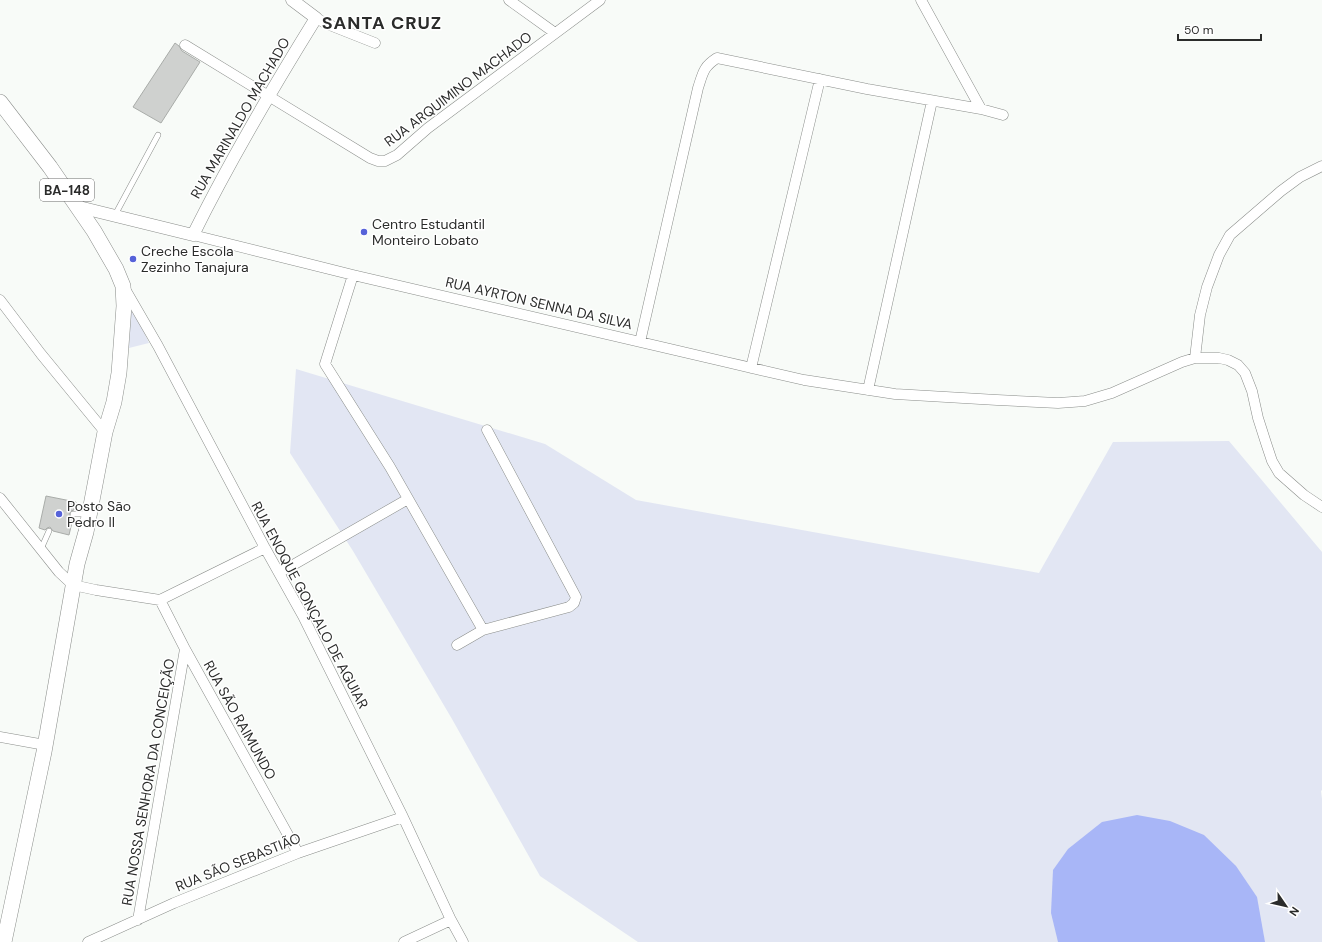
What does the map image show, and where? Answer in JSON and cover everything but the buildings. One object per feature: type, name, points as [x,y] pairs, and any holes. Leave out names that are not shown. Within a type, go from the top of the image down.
[{"type":"main road","name":"BA-148","points":[[0,102],[79,207],[108,253],[123,286]]},
{"type":"main road","points":[[4,942],[45,745],[67,628],[73,585],[105,432],[114,402],[119,373],[124,306],[123,286]]},
{"type":"street","points":[[292,0],[316,18],[375,43]]},
{"type":"street","points":[[509,0],[555,33]]},
{"type":"street","name":"RUA ARQUIMINO MACHADO","points":[[185,45],[370,158],[385,161],[398,155],[428,128],[600,0]]},
{"type":"street","points":[[921,0],[982,109]]},
{"type":"street","name":"RUA MARINALDO MACHADO","points":[[193,235],[222,178],[316,18]]},
{"type":"street","points":[[640,342],[698,88],[708,63],[717,58],[866,89],[982,109],[1003,115]]},
{"type":"street","points":[[751,368],[820,79]]},
{"type":"street","points":[[868,390],[932,101]]},
{"type":"street","points":[[1195,358],[1200,315],[1207,287],[1219,254],[1230,235],[1281,191],[1300,177],[1322,166]]},
{"type":"street","name":"RUA AYRTON SENNA DA SILVA","points":[[79,207],[353,275],[751,368],[804,380],[895,394],[1058,403],[1084,401],[1112,393],[1182,362],[1195,358],[1219,358],[1228,360],[1238,365],[1245,373],[1252,391],[1258,418],[1272,461],[1279,473],[1304,495],[1322,507]]},
{"type":"street","points":[[353,275],[325,364],[390,467],[483,630]]},
{"type":"street","name":"RUA ENOQUE GONÇALO DE AGUIAR","points":[[123,286],[158,346],[328,665],[462,942]]},
{"type":"street","points":[[0,300],[41,354],[105,432]]},
{"type":"street","points":[[457,645],[483,630],[569,606],[574,603],[576,597],[486,430]]},
{"type":"street","points":[[0,498],[40,550],[59,572],[73,585],[118,594],[160,600],[265,548]]},
{"type":"street","points":[[279,573],[408,499]]},
{"type":"street","name":"RUA SÃO RAIMUNDO","points":[[160,600],[185,649],[298,853]]},
{"type":"street","name":"RUA NOSSA SENHORA DA CONCEIÇÃO","points":[[138,920],[185,649]]},
{"type":"street","points":[[0,737],[45,745]]},
{"type":"street","name":"RUA SÃO SEBASTIÃO","points":[[88,942],[174,904],[298,853],[402,817]]},
{"type":"street","points":[[404,942],[451,920]]},
{"type":"lane","points":[[114,216],[158,135]]},
{"type":"lane","points":[[73,514],[89,514]]},
{"type":"lane","points":[[40,550],[49,530]]},
{"type":"shaded area","points":[[131,311],[140,324],[149,343],[129,348]]},
{"type":"shaded area","points":[[296,369],[545,444],[636,500],[1039,573],[1113,442],[1229,441],[1322,552],[1322,942],[638,942],[540,876],[452,719],[353,551],[290,453]]},
{"type":"water","points":[[1137,815],[1170,821],[1204,835],[1236,866],[1257,897],[1265,942],[1058,942],[1051,913],[1053,870],[1068,849],[1102,822]]},
{"type":"place","name":"Centro Estudantil Monteiro Lobato","points":[[364,232]]},
{"type":"place","name":"Creche Escola Zezinho Tanajura","points":[[133,259]]},
{"type":"place","name":"Posto São Pedro II","points":[[59,514]]},
{"type":"district","name":"SANTA CRUZ","points":[[382,23]]}]
